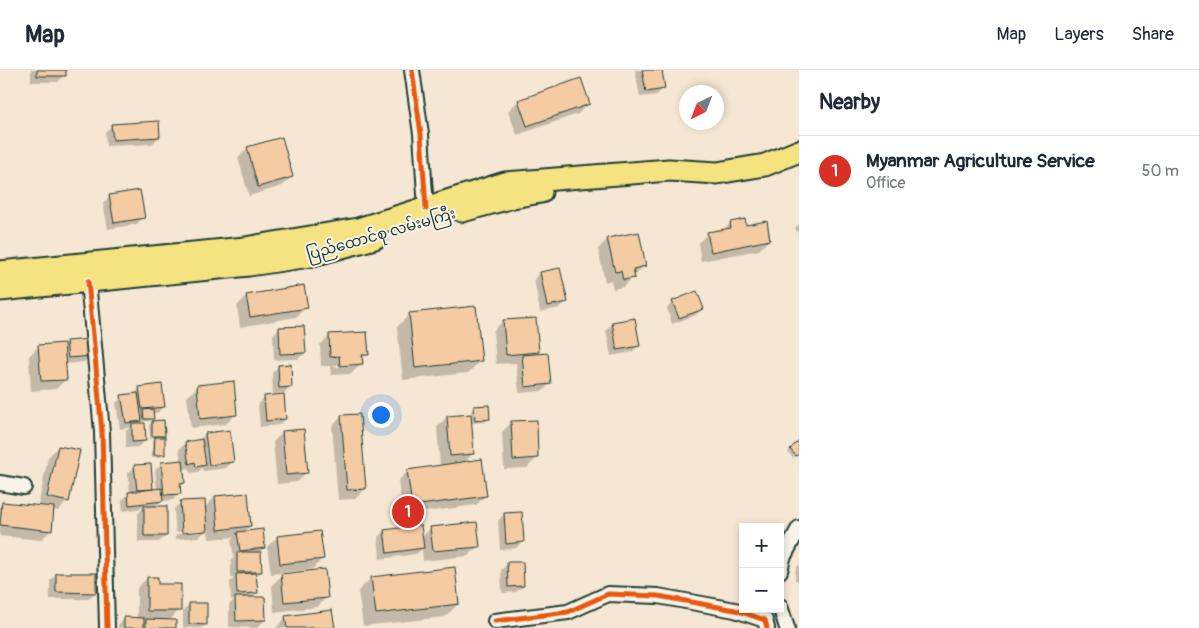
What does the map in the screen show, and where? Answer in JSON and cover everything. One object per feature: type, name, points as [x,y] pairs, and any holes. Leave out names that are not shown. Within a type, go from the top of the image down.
[{"type":"main road","points":[[0,272],[245,248],[358,230],[505,183],[669,170],[717,173],[766,165],[799,152]]},
{"type":"main road","name":"ပြည်ထောင်စု လမ်းမကြီး","points":[[0,290],[249,265],[310,256],[512,197],[669,170]]},
{"type":"street","points":[[412,70],[421,134],[426,209]]},
{"type":"street","points":[[88,281],[102,432],[107,628]]},
{"type":"street","points":[[0,483],[24,487]]},
{"type":"street","points":[[781,568],[783,558],[799,528]]},
{"type":"street","points":[[495,621],[568,612],[608,594],[658,596],[735,610],[765,620],[767,628]]},
{"type":"street","points":[[782,613],[786,628]]},
{"type":"building","points":[[37,70],[66,70],[66,76],[37,76]]},
{"type":"building","points":[[642,70],[662,70],[665,89],[646,92]]},
{"type":"building","points":[[581,78],[590,104],[527,126],[518,100]]},
{"type":"building","points":[[159,121],[160,137],[113,140],[111,124]]},
{"type":"building","points":[[282,137],[293,177],[258,187],[247,147]]},
{"type":"building","points":[[140,190],[145,218],[114,223],[109,195]]},
{"type":"building","points":[[745,219],[746,225],[767,221],[770,240],[711,252],[707,232],[731,228],[730,222]]},
{"type":"building","points":[[639,232],[646,266],[633,269],[635,278],[623,280],[621,271],[615,272],[607,238]]},
{"type":"building","points":[[560,268],[568,302],[547,306],[540,272]]},
{"type":"building","points":[[304,285],[308,308],[250,317],[246,295]]},
{"type":"building","points":[[697,291],[704,309],[679,318],[672,301]]},
{"type":"building","points":[[476,306],[482,361],[415,368],[409,313]]},
{"type":"building","points":[[536,318],[539,352],[506,355],[503,320]]},
{"type":"building","points":[[635,318],[640,346],[617,350],[612,322]]},
{"type":"building","points":[[304,326],[306,353],[280,354],[279,327]]},
{"type":"building","points":[[367,332],[369,355],[362,355],[363,364],[340,366],[339,356],[330,357],[329,334]]},
{"type":"building","points":[[90,339],[92,356],[68,358],[66,341]]},
{"type":"building","points":[[64,343],[67,380],[41,381],[38,345]]},
{"type":"building","points":[[548,353],[551,384],[525,387],[522,355]]},
{"type":"building","points":[[291,364],[292,387],[279,388],[278,365]]},
{"type":"building","points":[[234,381],[237,415],[200,419],[197,385]]},
{"type":"building","points":[[162,384],[165,407],[142,409],[139,387]]},
{"type":"building","points":[[138,393],[142,421],[126,423],[121,395]]},
{"type":"building","points":[[284,394],[286,419],[266,421],[264,396]]},
{"type":"building","points":[[489,405],[490,419],[475,421],[474,406]]},
{"type":"building","points":[[153,409],[154,419],[144,419],[143,410]]},
{"type":"building","points":[[360,414],[366,489],[347,490],[341,415]]},
{"type":"building","points":[[471,414],[474,454],[450,456],[447,416]]},
{"type":"building","points":[[164,420],[165,436],[152,436],[152,421]]},
{"type":"building","points":[[537,420],[538,458],[513,460],[511,421]]},
{"type":"building","points":[[132,423],[145,423],[146,441],[132,442]]},
{"type":"building","points":[[304,429],[308,473],[286,475],[282,431]]},
{"type":"building","points":[[230,430],[234,462],[209,465],[205,433]]},
{"type":"building","points":[[155,437],[165,437],[165,455],[154,455]]},
{"type":"building","points":[[202,439],[206,465],[196,467],[195,462],[189,464],[185,442]]},
{"type":"building","points":[[799,440],[799,454],[796,456],[790,449]]},
{"type":"building","points":[[58,446],[80,450],[69,502],[47,497]]},
{"type":"building","points":[[482,459],[487,496],[412,506],[407,470]]},
{"type":"building","points":[[183,460],[185,483],[180,484],[181,494],[164,495],[161,462]]},
{"type":"building","points":[[151,464],[153,489],[137,490],[134,465]]},
{"type":"building","points":[[162,488],[163,501],[129,505],[128,492]]},
{"type":"building","points":[[248,493],[251,526],[218,530],[215,496]]},
{"type":"building","points":[[205,500],[207,531],[182,533],[180,501]]},
{"type":"building","points":[[2,502],[54,507],[52,531],[0,525]]},
{"type":"building","points":[[144,506],[167,506],[167,536],[144,536]]},
{"type":"building","points":[[522,512],[524,542],[506,544],[504,513]]},
{"type":"building","points":[[477,522],[480,547],[433,551],[430,527]]},
{"type":"building","points":[[421,525],[424,548],[387,553],[384,530]]},
{"type":"building","points":[[263,529],[265,548],[240,551],[237,532]]},
{"type":"building","points":[[320,531],[324,559],[280,564],[277,536]]},
{"type":"building","points":[[237,552],[261,552],[262,572],[237,572]]},
{"type":"building","points":[[507,562],[523,562],[524,586],[508,587]]},
{"type":"building","points":[[455,567],[459,604],[376,614],[371,577]]},
{"type":"building","points":[[325,569],[328,598],[284,602],[281,574]]},
{"type":"building","points":[[56,573],[96,573],[96,593],[56,592]]},
{"type":"building","points":[[256,573],[258,593],[237,594],[236,574]]},
{"type":"building","points":[[147,577],[158,577],[158,584],[181,584],[181,611],[147,611]]},
{"type":"building","points":[[235,597],[265,597],[266,620],[236,621]]},
{"type":"building","points":[[189,603],[207,603],[207,625],[189,624]]},
{"type":"building","points":[[332,610],[335,628],[287,628],[285,616]]},
{"type":"building","points":[[124,617],[144,618],[144,628],[124,628]]},
{"type":"building","points":[[146,619],[176,620],[176,628],[146,628]]},
{"type":"cycle path","points":[[412,70],[421,134],[426,209]]},
{"type":"cycle path","points":[[88,281],[102,432],[107,628]]},
{"type":"cycle path","points":[[495,621],[568,612],[608,594],[658,596],[735,610],[765,620],[767,628]]},
{"type":"place","name":"Myanmar Agriculture Service","points":[[408,512]]}]
